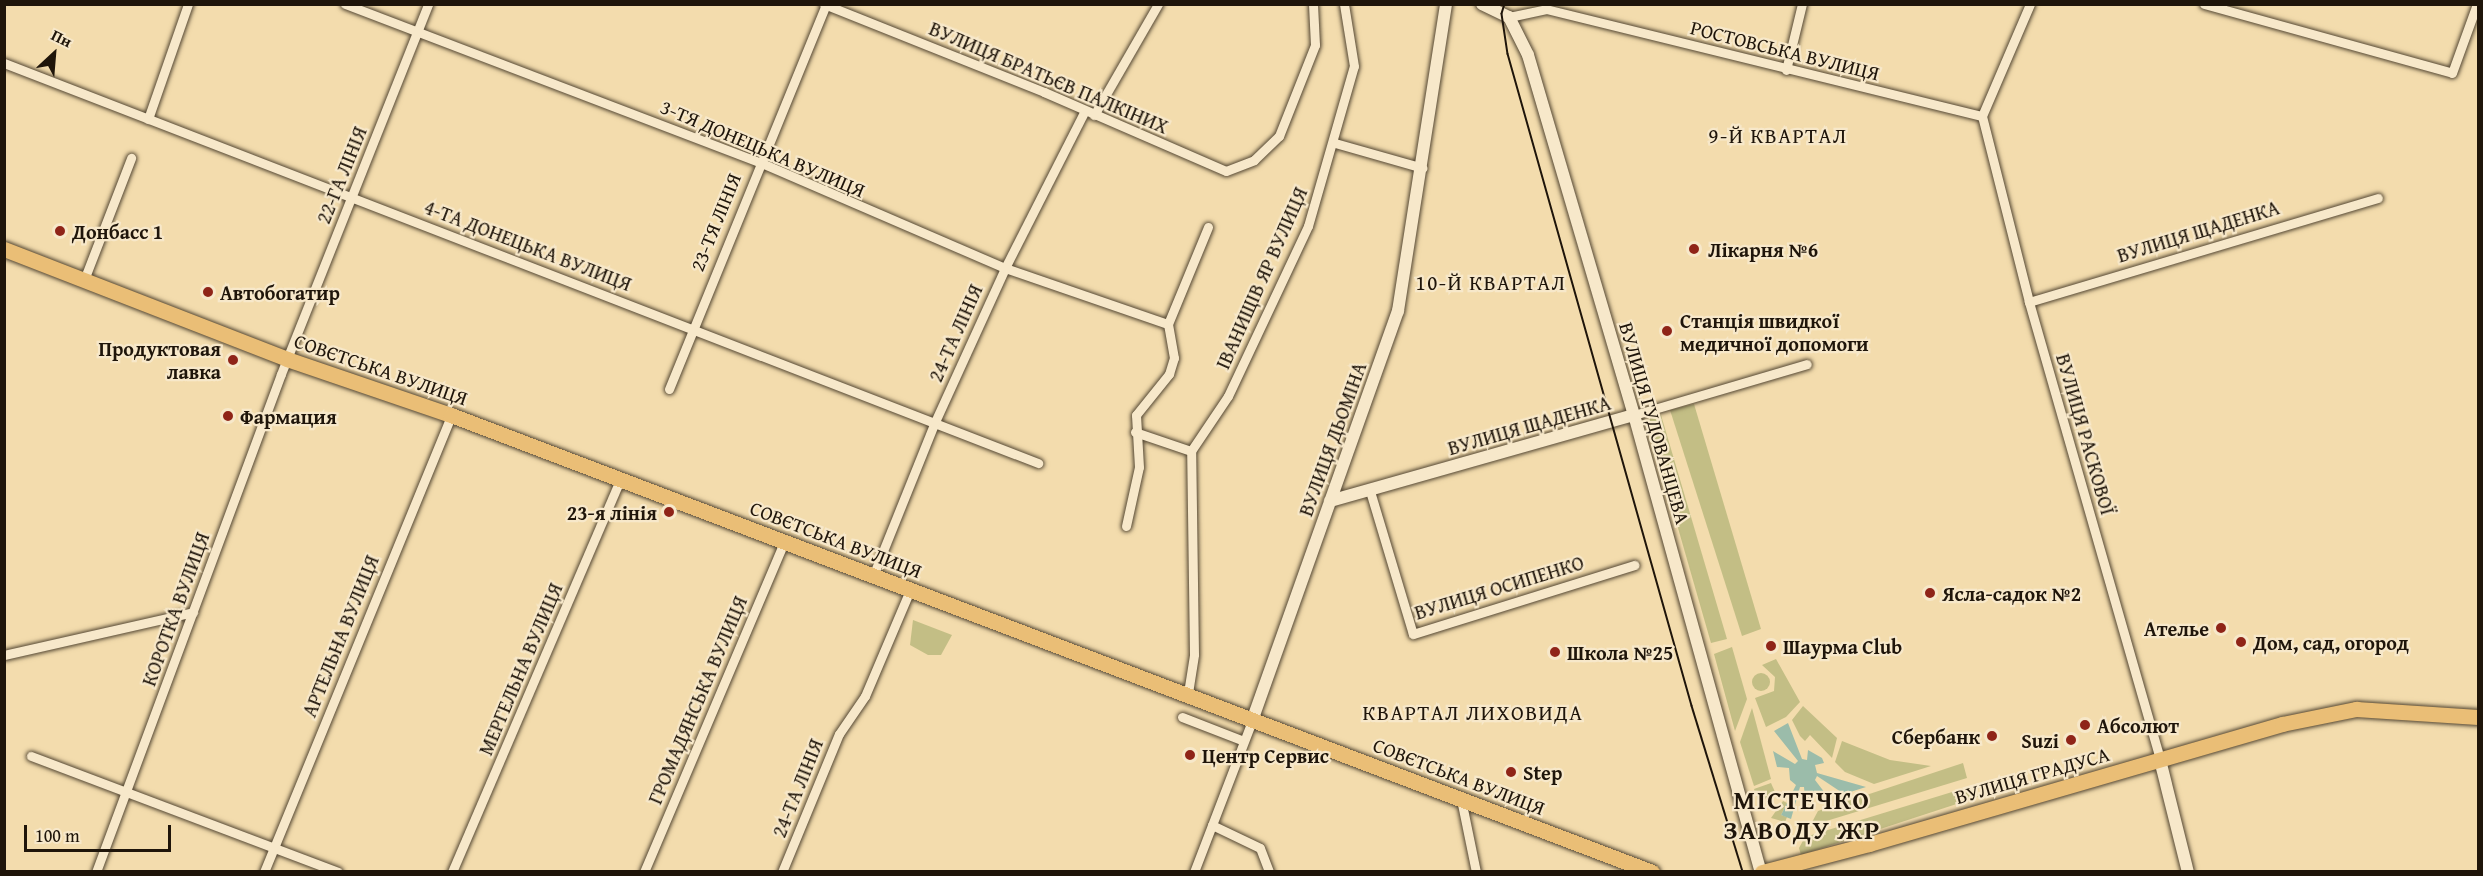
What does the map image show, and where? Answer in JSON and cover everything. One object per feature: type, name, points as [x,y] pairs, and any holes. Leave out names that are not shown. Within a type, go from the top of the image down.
[{"type":"main road","name":"СОВЄТСЬКА ВУЛИЦЯ","points":[[4,249],[287,359],[451,415],[1188,693],[1652,872]]},
{"type":"main road","name":"ВУЛИЦЯ ГРАДУСА","points":[[1762,872],[2282,724],[2356,709],[2478,717]]},
{"type":"street","points":[[148,119],[188,4]]},
{"type":"street","name":"3-ТЯ ДОНЕЦЬКА ВУЛИЦЯ","points":[[345,4],[759,162],[1005,268],[1168,324]]},
{"type":"street","name":"22-ГА ЛІНІЯ","points":[[287,359],[428,4]]},
{"type":"street","points":[[1094,115],[1158,4]]},
{"type":"street","name":"ВУЛИЦЯ БРАТЬЄВ ПАЛКІНИХ","points":[[825,5],[1226,171],[1254,160],[1279,136],[1315,45],[1313,4]]},
{"type":"street","name":"ІВАНИЩІВ ЯР ВУЛИЦЯ","points":[[1191,451],[1228,396],[1308,226],[1335,142],[1354,66],[1344,4]]},
{"type":"street","name":"ВУЛИЦЯ ДЬОМІНА","points":[[1194,872],[1253,718],[1398,311],[1423,168],[1446,4]]},
{"type":"street","points":[[1482,4],[1509,17]]},
{"type":"street","points":[[1786,70],[1802,4]]},
{"type":"street","points":[[1982,116],[2030,4]]},
{"type":"street","points":[[2204,4],[2452,73],[2477,4]]},
{"type":"street","name":"23-ТЯ ЛІНІЯ","points":[[669,388],[691,328],[825,5]]},
{"type":"street","name":"РОСТОВСЬКА ВУЛИЦЯ","points":[[1509,17],[1546,9],[1786,70],[1982,116]]},
{"type":"street","name":"ВУЛИЦЯ ГУДОВАНЦЕВА","points":[[1509,17],[1528,55],[1634,415],[1762,872]]},
{"type":"street","name":"4-ТА ДОНЕЦЬКА ВУЛИЦЯ","points":[[4,63],[1038,463]]},
{"type":"street","name":"24-ТА ЛІНІЯ","points":[[873,576],[934,424],[1005,268],[1084,112]]},
{"type":"street","name":"ВУЛИЦЯ РАСКОВОЇ","points":[[1982,116],[2029,302],[2160,760]]},
{"type":"street","points":[[1335,142],[1423,168]]},
{"type":"street","points":[[84,280],[131,158]]},
{"type":"street","name":"ВУЛИЦЯ ЩАДЕНКА","points":[[2029,302],[2378,198]]},
{"type":"street","points":[[1126,526],[1139,467],[1135,432],[1136,415],[1168,374],[1174,358],[1168,324],[1208,227]]},
{"type":"street","name":"КОРОТКА ВУЛИЦЯ","points":[[96,872],[287,359]]},
{"type":"street","name":"ВУЛИЦЯ ЩАДЕНКА","points":[[1330,501],[1807,364]]},
{"type":"street","name":"АРТЕЛЬНА ВУЛИЦЯ","points":[[264,872],[451,415]]},
{"type":"street","points":[[1135,432],[1191,451],[1194,654],[1188,693]]},
{"type":"street","name":"МЕРГЕЛЬНА ВУЛИЦЯ","points":[[452,872],[620,480]]},
{"type":"street","name":"ВУЛИЦЯ ОСИПЕНКО","points":[[1370,491],[1413,634],[1634,565]]},
{"type":"street","name":"ГРОМАДЯНСЬКА ВУЛИЦЯ","points":[[644,872],[784,542]]},
{"type":"street","name":"24-ТА ЛІНІЯ","points":[[782,872],[839,734],[865,696],[910,590]]},
{"type":"street","points":[[4,655],[194,612]]},
{"type":"street","points":[[1182,717],[1244,741]]},
{"type":"street","points":[[31,756],[338,872]]},
{"type":"street","points":[[2160,760],[2188,872]]},
{"type":"street","points":[[1461,799],[1476,872]]},
{"type":"street","points":[[1212,825],[1260,848],[1269,872]]},
{"type":"shaded area","points":[[1694,404],[1761,629],[1742,636],[1670,410]]},
{"type":"shaded area","points":[[1661,415],[1727,639],[1711,643],[1647,420]]},
{"type":"shaded area","points":[[913,620],[952,635],[941,655],[928,655],[910,645]]},
{"type":"shaded area","points":[[1732,647],[1747,699],[1735,731],[1714,654]]},
{"type":"shaded area","points":[[1776,659],[1800,702],[1786,717],[1766,727],[1755,698],[1774,691],[1775,677],[1762,665]]},
{"type":"shaded area","points":[[1761,673],[1767,676],[1770,682],[1767,688],[1761,691],[1755,688],[1752,682],[1755,676]]},
{"type":"shaded area","points":[[1803,706],[1837,738],[1832,758],[1810,735],[1805,741],[1800,736],[1792,720]]},
{"type":"shaded area","points":[[1752,708],[1771,779],[1754,786],[1740,742]]},
{"type":"shaded area","points":[[1788,723],[1802,759],[1807,760],[1808,750],[1822,758],[1824,763],[1815,765],[1817,773],[1866,787],[1844,794],[1817,776],[1815,780],[1825,793],[1805,799],[1804,787],[1800,787],[1791,819],[1781,815],[1796,785],[1790,780],[1789,768],[1777,767],[1773,751],[1795,764],[1798,761],[1774,731]]},
{"type":"shaded area","points":[[1842,741],[1890,760],[1931,766],[1874,784],[1845,772],[1835,762]]},
{"type":"shaded area","points":[[1963,763],[1967,778],[1810,826],[1818,811]]},
{"type":"shaded area","points":[[1771,783],[1775,792],[1759,803],[1754,789]]},
{"type":"shaded area","points":[[1975,785],[1978,797],[1801,855],[1799,848],[1805,837]]},
{"type":"shaded area","points":[[1783,801],[1787,803],[1781,815],[1787,817],[1785,822],[1771,818]]},
{"type":"tram line","points":[[1505,4],[1502,14],[1508,54],[1692,706],[1743,872]]},
{"type":"place","name":"Донбасс 1","points":[[60,231]]},
{"type":"place","name":"Лікарня №6","points":[[1694,249]]},
{"type":"place","name":"Автобогатир","points":[[208,292]]},
{"type":"place","name":"Станція швидкої медичної допомоги","points":[[1667,331]]},
{"type":"place","name":"Продуктовая лавка","points":[[233,360]]},
{"type":"place","name":"Фармация","points":[[228,416]]},
{"type":"place","name":"23-я лінія","points":[[669,512]]},
{"type":"place","name":"Ясла-садок №2","points":[[1930,593]]},
{"type":"place","name":"Ателье","points":[[2221,628]]},
{"type":"place","name":"Дом, сад, огород","points":[[2241,642]]},
{"type":"place","name":"Шаурма Club","points":[[1771,646]]},
{"type":"place","name":"Школа №25","points":[[1555,652]]},
{"type":"place","name":"Абсолют","points":[[2085,725]]},
{"type":"place","name":"Сбербанк","points":[[1992,736]]},
{"type":"place","name":"Suzi","points":[[2071,740]]},
{"type":"place","name":"Центр Сервис","points":[[1190,755]]},
{"type":"place","name":"Step","points":[[1511,772]]},
{"type":"district","name":"9-Й КВАРТАЛ","points":[[1778,136]]},
{"type":"district","name":"10-Й КВАРТАЛ","points":[[1491,283]]},
{"type":"district","name":"КВАРТАЛ ЛИХОВИДА","points":[[1473,713]]},
{"type":"district","name":"МІСТЕЧКО ЗАВОДУ ЖР","points":[[1802,815]]}]
